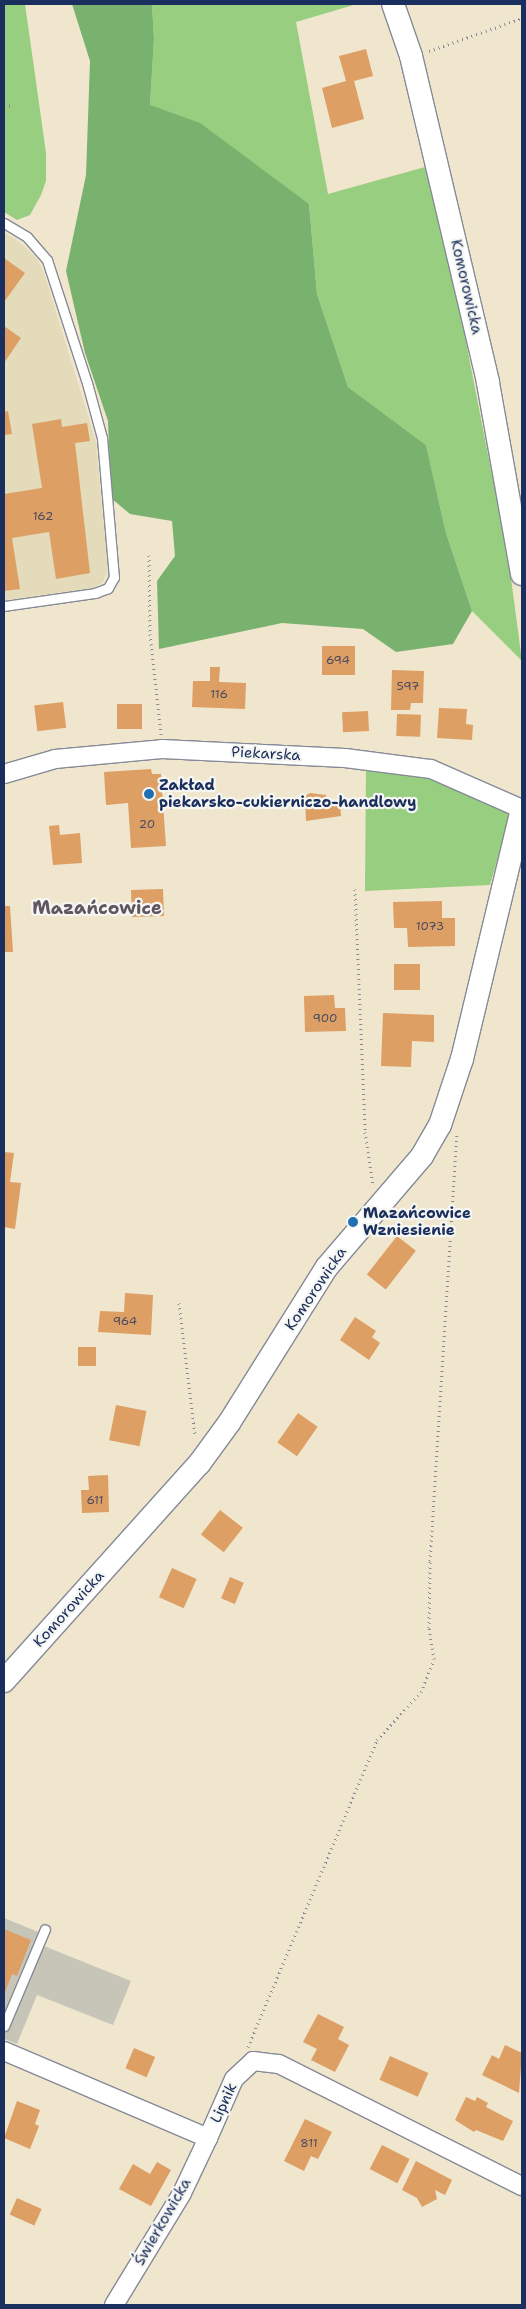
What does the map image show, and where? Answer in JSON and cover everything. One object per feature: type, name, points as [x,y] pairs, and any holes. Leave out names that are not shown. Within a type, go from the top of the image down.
[{"type":"street","name":"Komorowicka","points":[[393,4],[412,56],[488,383],[522,574]]},
{"type":"street","name":"Piekarska","points":[[4,774],[55,759],[162,749],[345,758],[431,769],[522,810]]},
{"type":"street","name":"Komorowicka","points":[[4,1681],[199,1464],[229,1423],[327,1267],[422,1156],[440,1125],[462,1060],[516,870],[522,810]]},
{"type":"street","name":"Lipnik","points":[[4,2051],[208,2138],[234,2079],[253,2061],[279,2064],[522,2186]]},
{"type":"street","name":"Świerkowicka","points":[[114,2305],[182,2193],[208,2138]]},
{"type":"lane","points":[[4,223],[27,237],[47,260],[87,383],[102,438],[114,577],[108,588],[95,593],[4,606]]},
{"type":"lane","points":[[4,2026],[45,1929]]},
{"type":"path","points":[[412,56],[522,18]]},
{"type":"path","points":[[4,106],[12,105]]},
{"type":"path","points":[[149,555],[150,634],[162,749]]},
{"type":"path","points":[[355,888],[365,1132],[372,1183],[385,1198]]},
{"type":"path","points":[[246,2052],[377,1740],[421,1692],[434,1659],[429,1628],[430,1561],[458,1128]]},
{"type":"path","points":[[179,1303],[199,1464]]},
{"type":"shaded area","points":[[4,232],[22,244],[37,259],[44,273],[96,442],[108,569],[103,582],[93,588],[4,600]]},
{"type":"shaded area","points":[[4,1918],[48,1936],[44,1946],[131,1981],[113,2025],[37,1995],[17,2044],[4,2039]]},
{"type":"green space","points":[[4,4],[25,4],[46,153],[46,181],[41,195],[30,215],[17,220],[4,212]]},
{"type":"green space","points":[[72,4],[152,4],[154,39],[150,105],[200,123],[309,204],[317,294],[348,387],[426,445],[446,533],[472,611],[453,644],[396,652],[363,629],[282,623],[159,649],[157,581],[175,556],[172,521],[130,514],[111,498],[108,421],[85,353],[66,271],[86,175],[90,61]]},
{"type":"green space","points":[[152,4],[357,4],[296,22],[328,194],[425,167],[458,301],[508,556],[522,661],[472,611],[446,533],[426,445],[348,387],[317,294],[309,204],[150,105],[154,39]]},
{"type":"green space","points":[[366,767],[429,777],[511,812],[490,885],[365,891]]},
{"type":"building","points":[[366,49],[373,76],[354,81],[364,119],[332,128],[322,88],[346,81],[339,56]]},
{"type":"building","points":[[4,258],[25,273],[4,302]]},
{"type":"building","points":[[4,326],[21,338],[4,363]]},
{"type":"building","points":[[8,411],[12,434],[4,435],[4,412]]},
{"type":"building","points":[[61,419],[62,427],[87,423],[90,441],[75,443],[90,573],[56,579],[49,532],[12,538],[20,589],[4,591],[4,494],[42,488],[32,424]]},
{"type":"building","points":[[322,646],[355,646],[355,675],[322,675]]},
{"type":"building","points":[[210,667],[220,667],[219,682],[246,683],[245,709],[192,707],[193,681],[210,681]]},
{"type":"building","points":[[392,670],[424,671],[423,703],[411,703],[410,710],[391,710]]},
{"type":"building","points":[[63,702],[66,728],[37,731],[34,706]]},
{"type":"building","points":[[117,704],[142,704],[142,729],[117,729]]},
{"type":"building","points":[[439,708],[467,709],[466,724],[473,725],[472,740],[437,738]]},
{"type":"building","points":[[368,711],[369,731],[343,732],[342,712]]},
{"type":"building","points":[[397,714],[421,715],[420,737],[396,736]]},
{"type":"building","points":[[151,769],[152,774],[161,774],[166,846],[131,848],[128,803],[106,805],[104,772]]},
{"type":"building","points":[[310,793],[326,795],[327,803],[340,803],[341,816],[306,821],[305,796]]},
{"type":"building","points":[[59,825],[60,835],[80,833],[82,863],[53,865],[49,826]]},
{"type":"building","points":[[163,889],[164,916],[132,917],[131,890]]},
{"type":"building","points":[[442,901],[442,918],[455,918],[455,946],[408,947],[407,928],[394,928],[393,902]]},
{"type":"building","points":[[4,906],[10,906],[13,952],[4,952]]},
{"type":"building","points":[[394,964],[420,964],[420,990],[394,990]]},
{"type":"building","points":[[334,995],[335,1008],[345,1008],[346,1031],[305,1032],[304,996]]},
{"type":"building","points":[[383,1013],[434,1015],[434,1042],[412,1041],[411,1067],[381,1066]]},
{"type":"building","points":[[4,1152],[14,1153],[10,1182],[21,1183],[15,1229],[4,1227]]},
{"type":"building","points":[[397,1236],[416,1251],[386,1289],[367,1275]]},
{"type":"building","points":[[125,1293],[153,1295],[151,1335],[98,1332],[100,1311],[124,1312]]},
{"type":"building","points":[[355,1317],[376,1331],[372,1337],[380,1343],[369,1360],[340,1340]]},
{"type":"building","points":[[78,1347],[96,1347],[96,1366],[78,1366]]},
{"type":"building","points":[[116,1405],[146,1411],[140,1446],[109,1440]]},
{"type":"building","points":[[298,1413],[318,1427],[297,1456],[277,1442]]},
{"type":"building","points":[[108,1475],[109,1512],[82,1513],[81,1490],[89,1490],[88,1476]]},
{"type":"building","points":[[220,1510],[243,1528],[224,1552],[201,1534]]},
{"type":"building","points":[[172,1568],[197,1579],[184,1608],[159,1597]]},
{"type":"building","points":[[230,1577],[244,1583],[235,1604],[221,1598]]},
{"type":"building","points":[[4,1929],[31,1940],[17,1976],[12,1974],[4,1995]]},
{"type":"building","points":[[318,2014],[344,2027],[338,2039],[349,2045],[335,2072],[311,2060],[317,2049],[303,2042]]},
{"type":"building","points":[[505,2045],[522,2053],[519,2093],[482,2075],[492,2055],[499,2059]]},
{"type":"building","points":[[134,2048],[155,2057],[147,2077],[125,2068]]},
{"type":"building","points":[[390,2056],[428,2073],[418,2097],[379,2080]]},
{"type":"building","points":[[466,2097],[475,2101],[477,2097],[488,2103],[486,2107],[513,2121],[503,2141],[476,2130],[474,2132],[455,2120]]},
{"type":"building","points":[[17,2101],[40,2110],[35,2124],[39,2126],[30,2149],[4,2138]]},
{"type":"building","points":[[305,2119],[332,2132],[318,2159],[311,2156],[304,2171],[284,2161]]},
{"type":"building","points":[[382,2145],[410,2159],[397,2183],[370,2169]]},
{"type":"building","points":[[416,2161],[452,2180],[445,2195],[435,2190],[437,2199],[422,2207],[417,2198],[402,2190]]},
{"type":"building","points":[[157,2162],[171,2170],[151,2206],[119,2189],[133,2164],[150,2174]]},
{"type":"building","points":[[17,2198],[42,2209],[34,2225],[10,2214]]},
{"type":"place","name":"Zakład piekarsko-cukierniczo-handlowy","points":[[149,794]]},
{"type":"place","name":"Mazańcowice Wzniesienie","points":[[353,1222]]},
{"type":"district","name":"Mazańcowice","points":[[97,908]]}]
